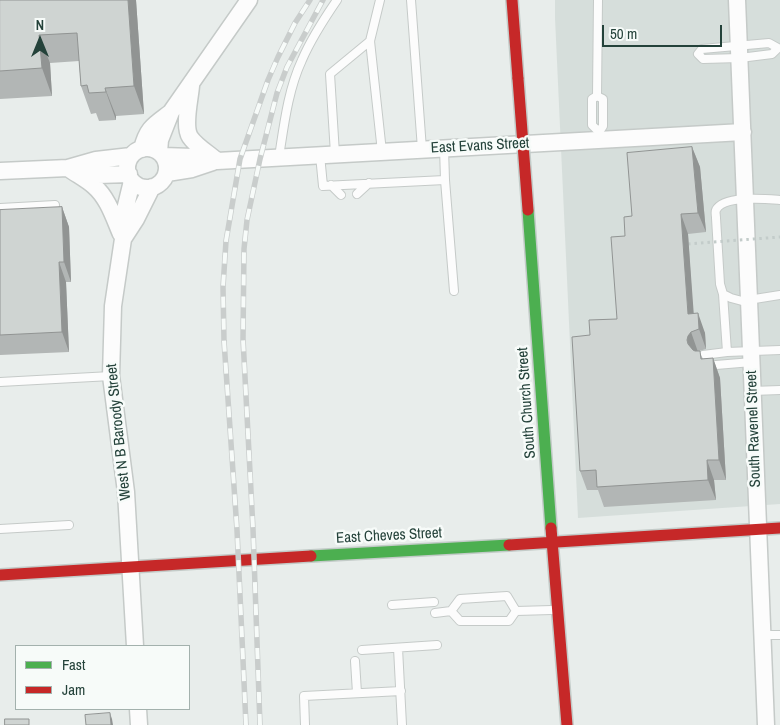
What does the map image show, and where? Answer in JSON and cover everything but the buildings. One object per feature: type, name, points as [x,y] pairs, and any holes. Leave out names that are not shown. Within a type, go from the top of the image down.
[{"type":"main road","name":"South Church Street","points":[[512,0],[567,725]]},
{"type":"main road","name":"East Cheves Street","points":[[0,575],[780,528]]},
{"type":"street","points":[[130,178],[128,165],[151,128],[171,112],[249,0]]},
{"type":"street","name":"South Ravenel Street","points":[[738,0],[766,725]]},
{"type":"street","points":[[192,84],[187,129],[194,142],[217,161]]},
{"type":"street","points":[[161,154],[160,140],[171,112]]},
{"type":"street","name":"East Evans Street","points":[[167,173],[217,161],[422,150],[599,136],[743,132]]},
{"type":"street","points":[[0,171],[68,168],[96,160],[137,153],[148,148],[161,154],[166,161],[167,173],[162,182],[152,187],[142,187],[130,178],[98,175],[68,168]]},
{"type":"street","name":"East Evans Street","points":[[161,154],[217,161]]},
{"type":"street","points":[[68,168],[94,186],[103,197],[123,239]]},
{"type":"street","name":"West N B Baroody Street","points":[[130,178],[113,306],[111,376],[126,492],[135,645]]},
{"type":"street","name":"West N B Baroody Street","points":[[123,239],[136,219],[152,187]]},
{"type":"street","points":[[138,710],[139,725]]},
{"type":"lane","points":[[279,157],[294,79],[302,60],[336,0]]},
{"type":"lane","points":[[380,0],[370,41],[382,152]]},
{"type":"lane","points":[[411,0],[422,150]]},
{"type":"lane","points":[[597,96],[598,0]]},
{"type":"lane","points":[[370,41],[330,74],[327,155],[323,186],[445,180]]},
{"type":"lane","points":[[597,96],[603,99],[603,126],[599,136]]},
{"type":"lane","points":[[597,96],[592,99],[592,125],[599,136]]},
{"type":"lane","points":[[444,148],[454,291]]},
{"type":"lane","points":[[357,194],[369,183]]},
{"type":"lane","points":[[331,185],[341,195]]},
{"type":"lane","points":[[727,352],[723,294],[720,284],[716,210],[722,204],[732,201],[780,200]]},
{"type":"lane","points":[[0,208],[55,205]]},
{"type":"lane","points":[[723,294],[742,301],[780,295]]},
{"type":"lane","points":[[751,357],[727,352],[703,354],[700,360],[704,366],[751,357],[780,350]]},
{"type":"lane","points":[[0,382],[111,376]]},
{"type":"lane","points":[[752,391],[780,390]]},
{"type":"lane","points":[[0,529],[69,526]]},
{"type":"lane","points":[[435,613],[451,611],[460,599],[508,596],[516,611]]},
{"type":"lane","points":[[392,605],[434,602]]},
{"type":"lane","points":[[516,611],[558,610]]},
{"type":"lane","points":[[451,611],[460,621],[509,621],[516,611]]},
{"type":"lane","points":[[762,635],[780,634]]},
{"type":"lane","points":[[362,650],[437,646]]},
{"type":"lane","points":[[398,648],[402,725]]},
{"type":"lane","points":[[355,661],[357,693]]},
{"type":"lane","points":[[305,725],[304,696],[401,691]]},
{"type":"path","points":[[688,244],[780,238]]},
{"type":"shaded area","points":[[555,0],[780,0],[780,504],[578,518]]},
{"type":"railway","points":[[246,725],[237,530],[224,341],[223,287],[226,241],[240,159],[278,57],[295,23],[310,0]]},
{"type":"railway","points":[[260,725],[253,529],[243,339],[244,249],[247,220],[277,93],[287,67],[323,0]]},
{"type":"traffic: fast","points":[[528,210],[551,528]]},
{"type":"traffic: fast","points":[[311,556],[509,545]]},
{"type":"traffic: jam","points":[[512,0],[518,79]]},
{"type":"traffic: jam","points":[[518,79],[528,210]]},
{"type":"traffic: jam","points":[[551,528],[567,725]]},
{"type":"traffic: jam","points":[[509,545],[780,528]]},
{"type":"traffic: jam","points":[[0,575],[311,556]]}]
